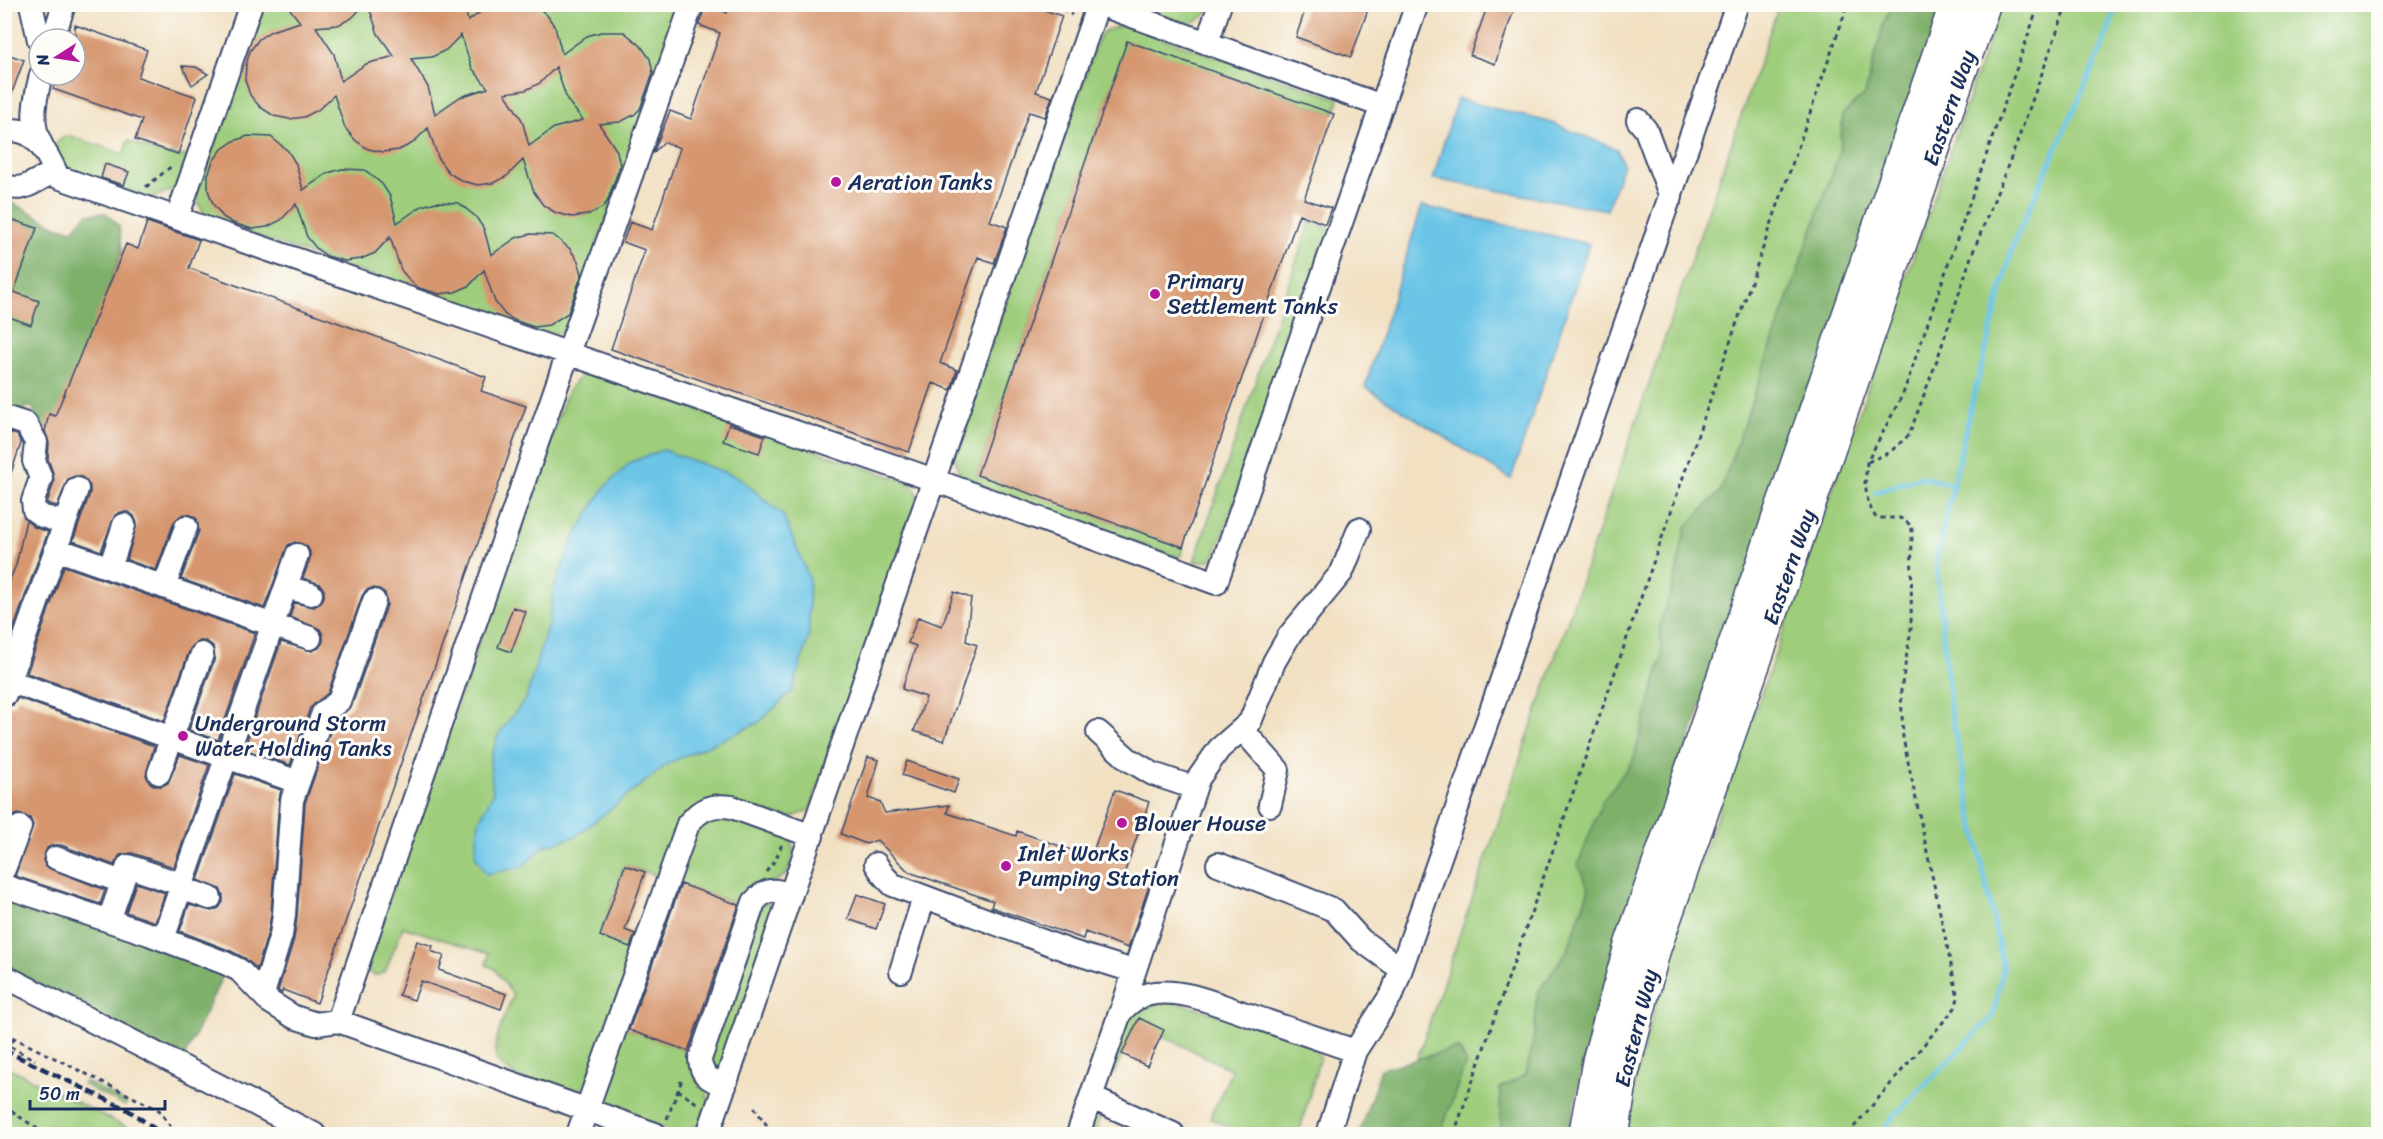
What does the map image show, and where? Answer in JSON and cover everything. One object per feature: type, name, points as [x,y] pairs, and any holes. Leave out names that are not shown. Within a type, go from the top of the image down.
[{"type":"main road","name":"Eastern Way","points":[[1614,1134],[1622,1079],[1690,809],[1955,4]]},
{"type":"main road","name":"Eastern Way","points":[[1584,1134],[1598,1059],[1630,944],[1690,809],[1985,4]]},
{"type":"lane","points":[[31,4],[36,27]]},
{"type":"lane","points":[[56,27],[64,4]]},
{"type":"lane","points":[[177,218],[251,4]]},
{"type":"lane","points":[[338,1021],[568,354],[692,4]]},
{"type":"lane","points":[[708,1134],[1099,4],[1382,106]]},
{"type":"lane","points":[[1207,43],[1220,4]]},
{"type":"lane","points":[[39,87],[34,112],[38,139],[58,177],[934,480],[1216,582],[1417,4]]},
{"type":"lane","points":[[1328,1134],[1355,1051],[1393,992],[1737,4]]},
{"type":"lane","points":[[1638,120],[1646,130],[1671,197]]},
{"type":"lane","points":[[4,132],[18,130],[27,133],[42,147]]},
{"type":"lane","points":[[4,185],[20,189],[56,173]]},
{"type":"lane","points":[[4,417],[26,424],[32,431],[36,442],[34,461],[41,478],[33,501],[34,510],[42,516],[65,523]]},
{"type":"lane","points":[[77,489],[7,688],[172,738],[298,782]]},
{"type":"lane","points":[[110,568],[124,525]]},
{"type":"lane","points":[[164,587],[186,527]]},
{"type":"lane","points":[[1078,1134],[1195,788],[1205,766],[1219,749],[1250,722],[1274,662],[1289,636],[1342,572],[1359,529]]},
{"type":"lane","points":[[56,549],[310,638]]},
{"type":"lane","points":[[164,939],[297,555]]},
{"type":"lane","points":[[286,587],[311,594]]},
{"type":"lane","points":[[263,994],[282,925],[291,810],[298,782],[323,713],[339,701],[374,601]]},
{"type":"lane","points":[[159,773],[202,654]]},
{"type":"lane","points":[[1242,729],[1278,770],[1270,805]]},
{"type":"lane","points":[[1098,732],[1128,759],[1153,774],[1195,788]]},
{"type":"lane","points":[[578,1134],[688,824],[697,813],[707,807],[718,805],[732,807],[812,836]]},
{"type":"lane","points":[[4,869],[12,839]]},
{"type":"lane","points":[[56,858],[122,882]]},
{"type":"lane","points":[[876,864],[893,885],[1072,952],[1133,971]]},
{"type":"lane","points":[[1218,864],[1334,910],[1361,940],[1401,969]]},
{"type":"lane","points":[[109,920],[128,866],[210,898]]},
{"type":"lane","points":[[4,886],[164,939],[239,970],[270,1002],[294,1017],[316,1024],[338,1021],[655,1134]]},
{"type":"lane","points":[[725,1086],[704,1076],[700,1069],[700,1059],[754,902],[761,894],[769,890],[791,895]]},
{"type":"lane","points":[[901,971],[924,897]]},
{"type":"lane","points":[[4,976],[314,1134]]},
{"type":"lane","points":[[1120,1013],[1128,1003],[1139,996],[1175,993],[1355,1051]]},
{"type":"lane","points":[[1092,1098],[1173,1134]]},
{"type":"path","points":[[1454,1134],[1848,4]]},
{"type":"path","points":[[1848,1134],[1954,1008],[1958,998],[1903,738],[1900,690],[1911,629],[1912,526],[1899,518],[1876,518],[1868,503],[1865,484],[1867,462],[1903,394],[2039,4]]},
{"type":"path","points":[[1867,462],[1890,452],[1909,435],[1971,257],[2015,148],[2067,4]]},
{"type":"path","points":[[4,1033],[159,1110],[173,1130],[183,1134]]},
{"type":"path","points":[[14,1038],[11,1047],[35,1060]]},
{"type":"path","points":[[4,1106],[45,1134]]},
{"type":"path","points":[[754,1107],[774,1134]]},
{"type":"green space","points":[[1205,4],[1211,6],[1203,16],[1194,22],[1183,23],[1170,22],[1123,5]]},
{"type":"green space","points":[[262,5],[684,5],[566,330],[547,336],[215,222],[204,213],[197,193]]},
{"type":"green space","points":[[1779,5],[1893,5],[1884,23],[1865,94],[1843,114],[1840,151],[1720,492],[1686,527],[1674,583],[1660,623],[1662,658],[1633,761],[1602,802],[1589,889],[1568,949],[1537,994],[1535,1032],[1526,1075],[1500,1088],[1501,1134],[1440,1134],[1466,1062],[1458,1048],[1417,1059]]},
{"type":"green space","points":[[1893,5],[1944,5],[1593,1018],[1568,1134],[1501,1134],[1500,1088],[1526,1075],[1535,1032],[1537,994],[1568,949],[1589,889],[1578,865],[1602,802],[1633,761],[1662,658],[1660,623],[1674,583],[1686,527],[1720,492],[1840,151],[1843,114],[1865,94],[1884,22]]},
{"type":"green space","points":[[2001,5],[2378,5],[2378,1134],[1624,1134],[1637,1072],[1675,933],[1768,675]]},
{"type":"green space","points":[[1127,26],[1339,99],[1334,114],[1127,42],[977,475],[1183,547],[1180,558],[972,485],[959,471],[955,457],[955,451],[1098,39],[1104,31]]},
{"type":"green space","points":[[66,136],[123,154],[128,141],[170,156],[171,154],[192,157],[177,188],[150,199],[65,169],[53,151],[58,141]]},
{"type":"green space","points":[[5,199],[56,226],[73,230],[87,214],[106,213],[119,226],[122,251],[64,408],[46,431],[33,416],[35,409],[26,406],[24,413],[5,406]]},
{"type":"green space","points":[[1310,221],[1333,230],[1214,558],[1194,562]]},
{"type":"green space","points":[[591,373],[907,482],[915,488],[918,496],[810,810],[793,817],[784,817],[714,800],[660,877],[625,865],[600,936],[638,950],[586,1085],[573,1094],[565,1095],[538,1086],[499,1064],[495,1052],[496,1044],[513,995],[494,968],[486,965],[489,954],[403,927],[385,972],[375,975],[366,970],[367,961],[567,393],[577,380]]},
{"type":"green space","points":[[718,811],[786,834],[794,849],[786,875],[750,896],[740,905],[673,882],[701,818]]},
{"type":"green space","points":[[4,888],[225,971],[183,1060],[5,969]]},
{"type":"green space","points":[[770,902],[776,908],[721,1069],[713,1070],[708,1058],[761,905]]},
{"type":"green space","points":[[1176,1002],[1307,1041],[1320,1057],[1299,1134],[1236,1134],[1237,1131],[1210,1118],[1232,1070],[1161,1035],[1139,1018],[1114,1073],[1108,1070],[1125,1019],[1147,1005]]},
{"type":"green space","points":[[622,1027],[688,1051],[697,1079],[707,1093],[709,1101],[701,1124],[684,1132],[675,1132],[632,1117],[611,1105],[606,1087]]},
{"type":"green space","points":[[1458,1048],[1466,1062],[1440,1134],[1359,1134],[1381,1069]]},
{"type":"green space","points":[[5,1066],[140,1134],[5,1134]]},
{"type":"green space","points":[[84,1081],[127,1103],[125,1106],[82,1084]]},
{"type":"green space","points":[[1104,1096],[1101,1116],[1096,1128],[1111,1134],[1086,1134]]},
{"type":"water","points":[[1457,99],[1549,122],[1617,149],[1623,164],[1607,210],[1433,179]]},
{"type":"water","points":[[1422,206],[1589,244],[1511,479],[1365,387]]},
{"type":"water","points":[[663,450],[738,477],[783,515],[809,578],[809,636],[792,691],[758,723],[669,763],[576,836],[544,846],[522,867],[486,874],[475,855],[479,821],[493,793],[490,760],[499,733],[526,699],[549,620],[554,587],[574,538],[604,488],[631,462]]},
{"type":"building","points":[[286,4],[365,4],[352,18],[338,25],[316,27],[334,54],[341,81],[366,64],[394,56],[378,34],[368,4],[464,4],[468,21],[492,4],[533,4],[547,15],[555,27],[562,54],[587,36],[601,32],[624,32],[641,46],[650,59],[653,73],[640,109],[634,115],[620,122],[599,124],[617,151],[620,166],[607,202],[602,208],[587,215],[572,217],[556,213],[543,205],[534,192],[523,160],[507,176],[493,183],[478,185],[462,181],[449,173],[439,160],[428,128],[413,143],[399,150],[383,152],[368,149],[355,140],[345,128],[334,95],[318,110],[304,117],[289,119],[274,116],[260,107],[250,95],[245,80],[250,51],[259,39],[271,31],[300,22]],"holes":[[[461,35],[472,68],[488,88],[460,97],[435,114],[428,87],[411,59],[432,57],[446,50]],[[556,67],[567,100],[583,120],[554,128],[529,146],[522,120],[505,93],[526,90],[540,83]]]},
{"type":"building","name":"Aeration Tanks","points":[[730,4],[1026,4],[1062,16],[1036,92],[1052,97],[1045,117],[1029,112],[990,221],[1007,227],[994,263],[978,257],[940,363],[957,370],[951,390],[933,383],[909,452],[611,349],[645,250],[623,242],[630,222],[652,230],[680,148],[664,142],[653,153],[670,111],[691,119],[720,33],[699,25],[706,5],[727,13]]},
{"type":"building","points":[[1307,4],[1370,4],[1351,57],[1296,37]]},
{"type":"building","points":[[1488,4],[1516,4],[1495,64],[1470,55]]},
{"type":"building","points":[[87,29],[147,50],[138,77],[197,97],[178,154],[135,140],[142,120],[53,89],[54,87],[87,87]]},
{"type":"building","name":"Primary Settlement Tanks","points":[[1127,41],[1334,114],[1304,199],[1331,208],[1325,224],[1299,214],[1183,547],[977,475]]},
{"type":"building","points":[[4,53],[24,60],[6,109],[4,109]]},
{"type":"building","points":[[182,66],[196,67],[208,74],[192,85]]},
{"type":"building","points":[[248,136],[271,137],[288,151],[296,164],[303,190],[328,173],[342,169],[365,170],[382,184],[390,196],[397,223],[422,206],[436,202],[459,203],[476,217],[484,229],[491,255],[516,238],[530,234],[553,235],[570,249],[578,261],[582,274],[568,313],[549,325],[534,327],[514,320],[505,315],[495,302],[484,270],[469,286],[455,292],[440,294],[419,288],[401,270],[390,237],[375,253],[361,259],[345,261],[327,256],[317,249],[307,237],[296,204],[281,220],[267,227],[252,229],[233,223],[223,217],[213,204],[208,190],[208,175],[213,161],[222,149]]},
{"type":"building","points":[[105,164],[129,172],[124,185],[101,178]]},
{"type":"building","points":[[4,217],[37,228],[14,292],[39,301],[31,325],[4,315]]},
{"type":"building","points":[[147,222],[199,240],[189,268],[486,377],[481,391],[526,406],[317,1003],[283,990],[282,993],[278,991],[294,939],[305,803],[334,721],[352,705],[387,605],[385,593],[372,588],[366,590],[362,596],[328,693],[310,708],[290,765],[244,749],[281,642],[312,651],[319,648],[323,642],[320,629],[290,617],[294,603],[314,607],[321,603],[324,597],[324,590],[320,584],[303,578],[310,559],[307,546],[295,542],[288,545],[264,608],[181,579],[199,531],[197,519],[191,515],[183,514],[174,522],[156,570],[127,560],[137,523],[129,512],[115,515],[101,551],[73,541],[90,493],[90,486],[82,477],[75,476],[68,479],[57,506],[47,503],[54,482],[48,459],[49,443],[45,431],[49,414],[55,416],[126,244],[138,249]]},
{"type":"building","points":[[729,424],[765,436],[759,453],[723,441]]},
{"type":"building","points":[[4,431],[17,435],[21,443],[7,485],[4,484]]},
{"type":"building","points":[[26,520],[34,527],[48,532],[4,655],[4,594],[16,565]]},
{"type":"building","points":[[64,566],[255,633],[218,740],[189,730],[215,658],[213,646],[206,641],[199,641],[190,649],[164,721],[27,673]]},
{"type":"building","points":[[954,592],[971,598],[966,641],[977,645],[944,741],[914,731],[926,697],[902,689],[916,646],[908,643],[918,617],[942,626]]},
{"type":"building","points":[[513,607],[526,612],[511,652],[498,647]]},
{"type":"building","points":[[18,698],[154,746],[146,775],[149,782],[155,786],[168,783],[180,755],[209,765],[174,867],[132,853],[120,855],[114,865],[61,845],[47,848],[43,860],[46,867],[105,890],[100,904],[15,876],[33,825],[30,818],[18,814],[11,817],[4,830],[4,707],[13,705]]},
{"type":"building","name":"Inlet Works Pumping Station","points":[[868,757],[879,760],[868,798],[880,802],[885,813],[949,805],[947,813],[1016,836],[1017,831],[1091,857],[1115,790],[1149,802],[1124,874],[1150,883],[1128,948],[1085,932],[1083,939],[991,907],[993,901],[909,872],[877,840],[866,844],[841,834]]},
{"type":"building","points":[[907,761],[959,779],[954,793],[902,775]]},
{"type":"building","points":[[235,774],[281,790],[271,914],[257,969],[245,958],[231,951],[180,931],[189,905],[212,911],[219,908],[223,902],[220,889],[198,880]]},
{"type":"building","points":[[625,865],[645,872],[625,930],[635,934],[630,947],[600,936]]},
{"type":"building","points":[[136,883],[165,893],[155,922],[126,912]]},
{"type":"building","points":[[681,884],[739,905],[688,1051],[629,1030]]},
{"type":"building","points":[[857,894],[885,904],[876,929],[848,919]]},
{"type":"building","points":[[417,941],[433,946],[431,951],[444,956],[439,970],[506,994],[501,1009],[421,981],[414,1000],[399,995]]},
{"type":"building","points":[[1139,1018],[1164,1030],[1147,1066],[1122,1054]]},
{"type":"waterway","points":[[1879,1134],[1993,1016],[2003,967],[1951,713],[1936,561],[1969,414],[2014,242],[2103,46],[2117,4]]},
{"type":"waterway","points":[[1875,492],[1921,477],[1954,485]]},
{"type":"railway","points":[[4,1050],[128,1110],[162,1134]]},
{"type":"place","name":"Aeration Tanks","points":[[836,182]]},
{"type":"place","name":"Primary Settlement Tanks","points":[[1155,294]]},
{"type":"place","name":"Underground Storm Water Holding Tanks","points":[[183,736]]},
{"type":"place","name":"Blower House","points":[[1122,823]]},
{"type":"place","name":"Inlet Works Pumping Station","points":[[1006,866]]}]
